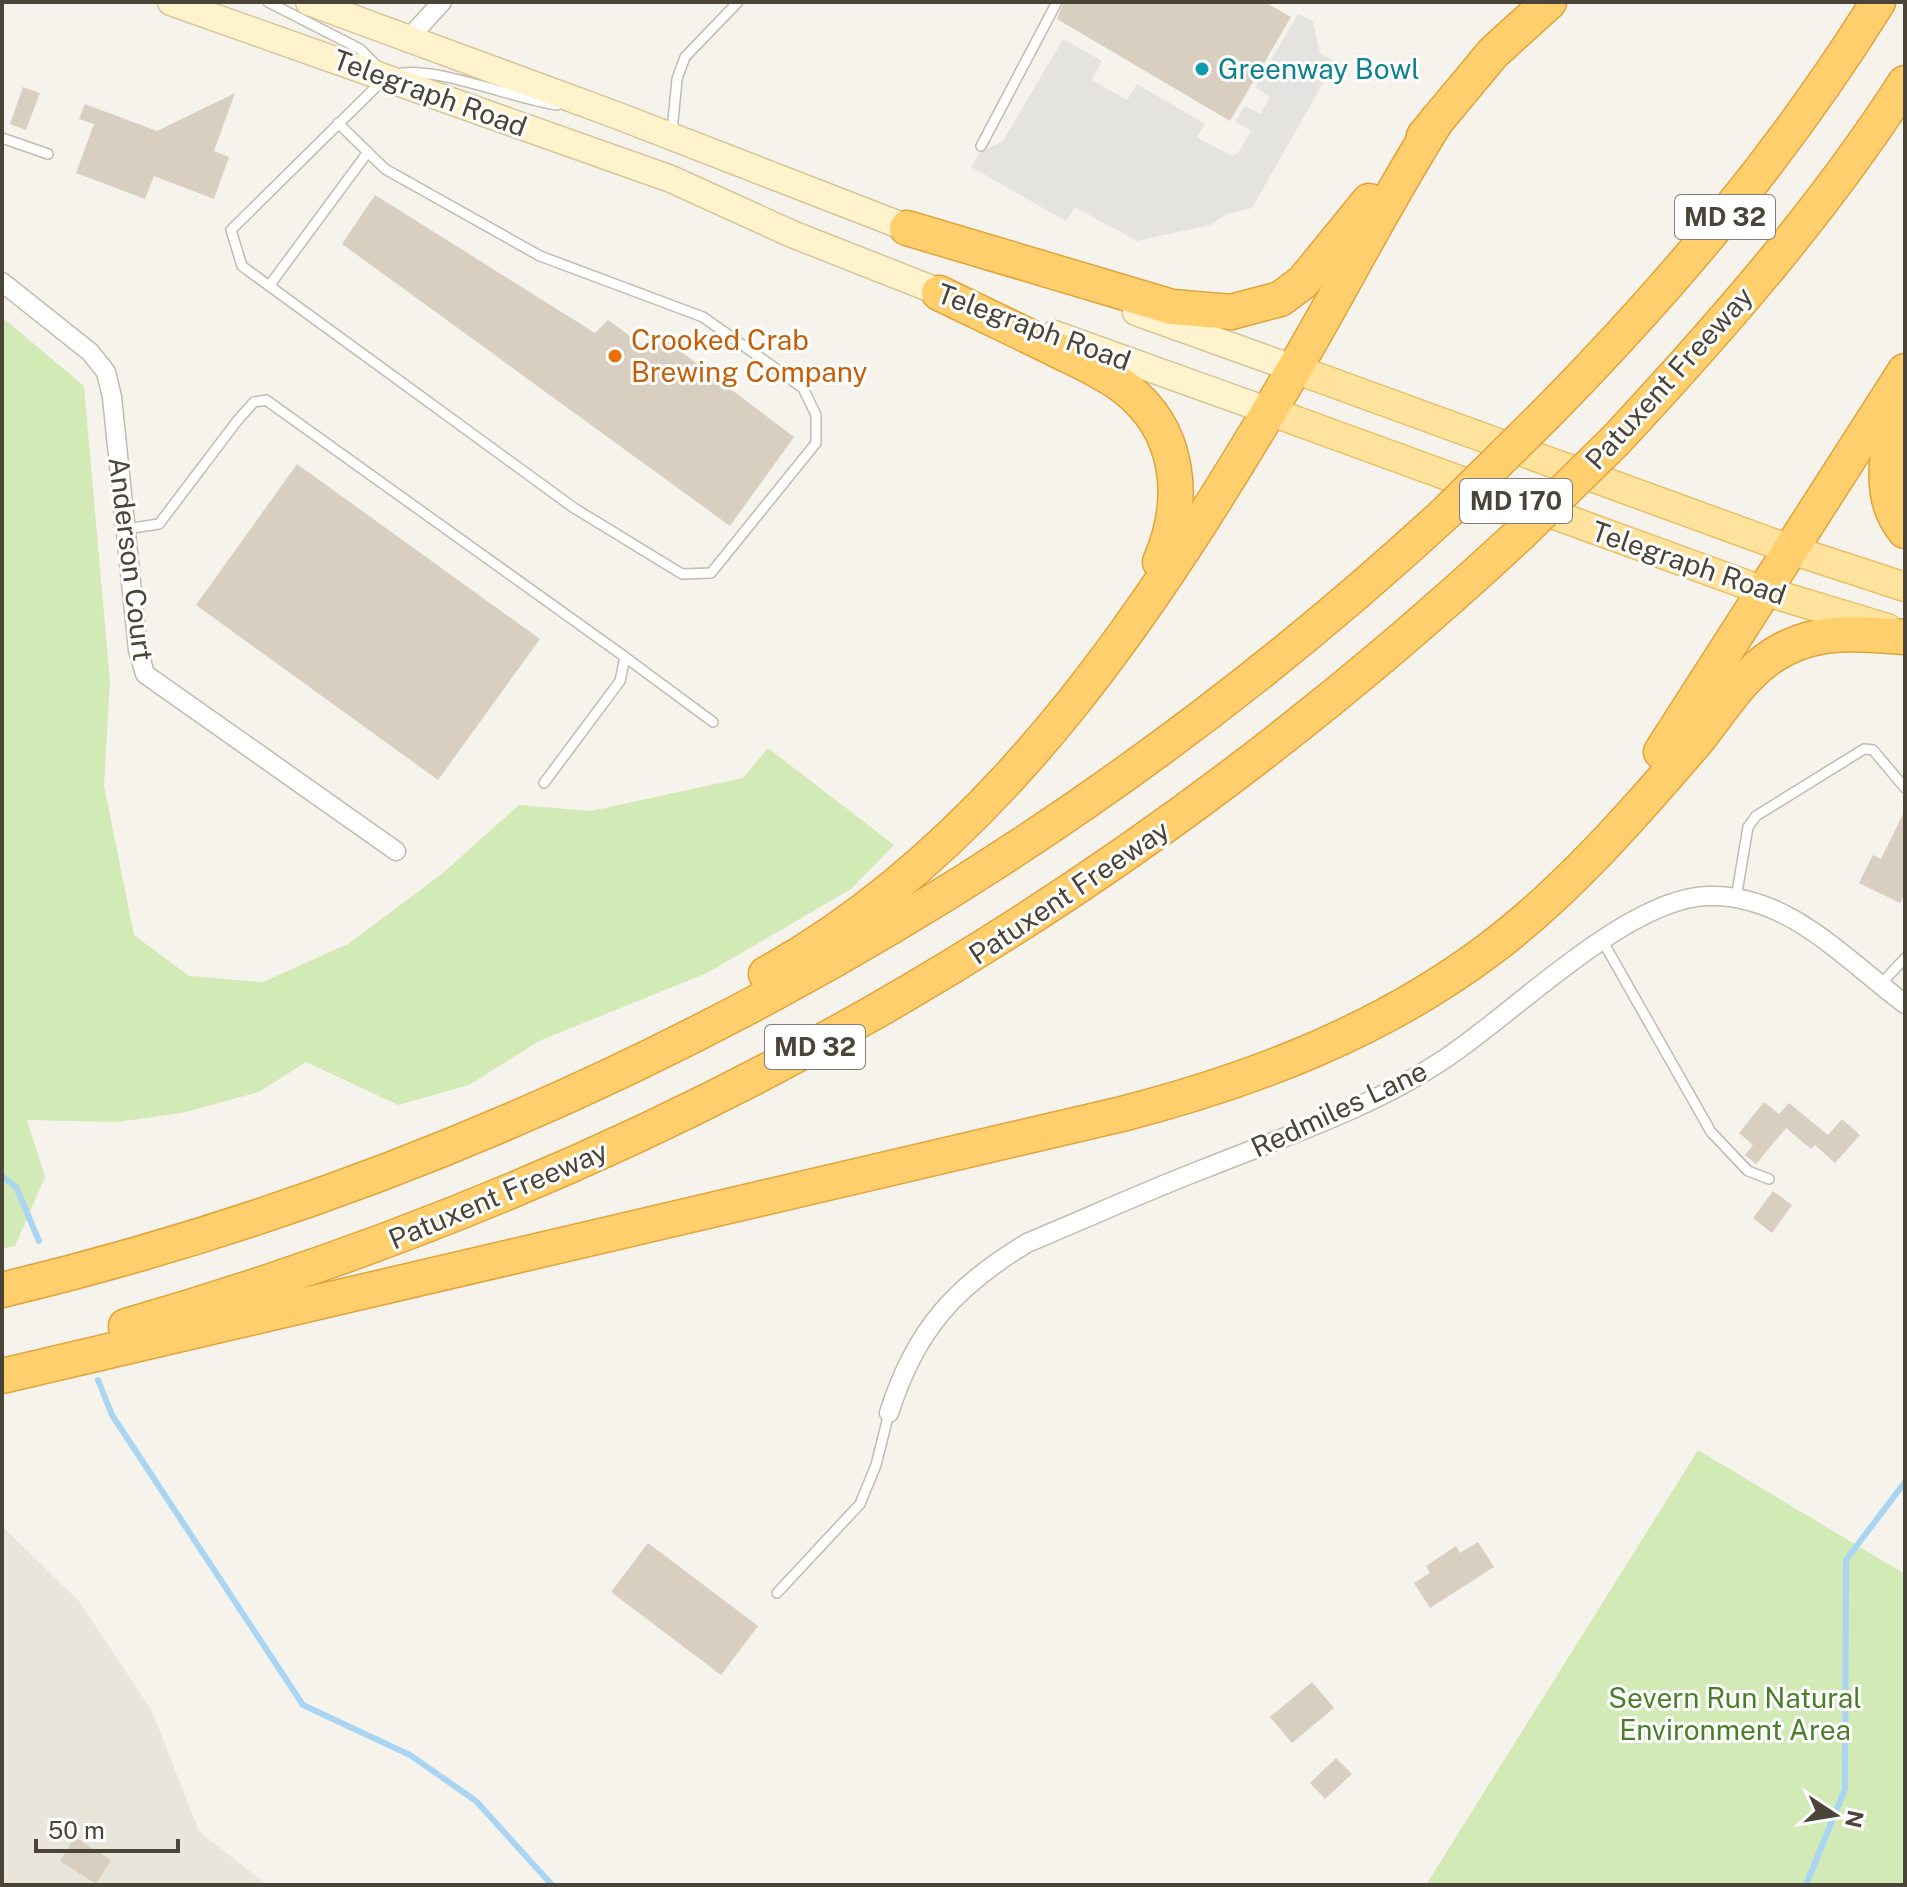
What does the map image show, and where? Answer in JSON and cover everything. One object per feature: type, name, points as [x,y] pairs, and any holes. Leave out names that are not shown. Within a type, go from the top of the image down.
[{"type":"highway","points":[[907,228],[1172,307],[1231,312],[1280,299],[1303,282],[1493,53],[1549,2]]},
{"type":"highway","name":"MD 32","points":[[2,1290],[195,1238],[452,1145],[565,1098],[782,990],[931,903],[1053,824],[1245,685],[1448,511],[1547,413],[1636,323],[1768,164],[1878,2]]},
{"type":"highway","name":"Patuxent Freeway","points":[[2,1359],[211,1302],[341,1259],[479,1207],[600,1154],[822,1043],[964,961],[1190,811],[1397,646],[1519,535],[1616,440],[1772,264],[1824,198],[1905,83]]},
{"type":"highway","points":[[452,1145],[560,1090],[771,971],[848,920],[916,867],[1010,775],[1076,698],[1201,522],[1295,369],[1387,198],[1437,120]]},
{"type":"highway","points":[[939,293],[1123,386],[1144,404],[1164,433],[1178,487],[1176,512],[1165,551],[1126,630]]},
{"type":"highway","points":[[1579,871],[1677,730],[1905,371]]},
{"type":"highway","points":[[1905,395],[1889,444],[1886,473],[1890,502],[1905,531]]},
{"type":"highway","points":[[2,1376],[1185,1098],[1309,1053],[1379,1019],[1490,949],[1540,910],[1696,741],[1742,681],[1767,658],[1818,636],[1847,633],[1905,635]]},
{"type":"main road","name":"Telegraph Road","points":[[171,2],[671,179],[792,234],[939,293],[1764,591],[1905,635]]},
{"type":"main road","name":"Telegraph Road","points":[[309,2],[616,115],[907,228],[1792,550],[1905,587]]},
{"type":"street","points":[[409,38],[442,2]]},
{"type":"street","name":"Anderson Court","points":[[2,282],[90,352],[106,372],[112,397],[138,650],[145,674],[396,851]]},
{"type":"street","name":"Redmiles Lane","points":[[889,1413],[908,1362],[934,1319],[972,1279],[1000,1259],[1027,1243],[1378,1096],[1441,1062],[1602,940],[1644,912],[1690,897],[1736,898],[1777,910],[1801,923],[1905,1004]]},
{"type":"lane","points":[[268,2],[360,49],[386,77]]},
{"type":"lane","points":[[671,136],[677,79],[685,57],[738,2]]},
{"type":"lane","points":[[981,146],[1057,2]]},
{"type":"lane","points":[[338,123],[385,169],[540,256],[703,317],[803,388],[816,415],[816,443],[711,573],[682,574],[574,508],[242,266],[231,230],[338,123],[386,77],[424,72],[515,98],[616,115]]},
{"type":"lane","points":[[2,138],[48,154]]},
{"type":"lane","points":[[269,286],[368,152]]},
{"type":"lane","points":[[126,529],[159,524],[237,421],[254,402],[266,400],[713,722]]},
{"type":"lane","points":[[544,783],[620,681],[625,657]]},
{"type":"lane","points":[[1736,898],[1748,827],[1756,816],[1864,749],[1873,750],[1905,788]]},
{"type":"lane","points":[[1602,940],[1711,1132],[1748,1171],[1769,1179]]},
{"type":"lane","points":[[1880,985],[1905,958]]},
{"type":"lane","points":[[777,1593],[860,1504],[876,1465],[889,1413]]},
{"type":"shaded area","points":[[1298,14],[1313,22],[1320,53],[1335,62],[1252,208],[1227,214],[1210,225],[1137,241],[1075,207],[1066,221],[971,167],[979,153],[1003,141],[1063,39],[1102,61],[1092,80],[1127,100],[1137,84],[1205,124],[1197,137],[1232,156],[1238,153],[1251,131],[1235,122],[1245,106],[1260,114],[1270,97],[1255,87]]},
{"type":"shaded area","points":[[2,1526],[79,1601],[152,1711],[199,1831],[267,1885],[2,1885]]},
{"type":"green space","points":[[2,317],[84,386],[110,682],[104,785],[134,935],[189,976],[263,982],[348,944],[443,873],[519,805],[591,811],[743,778],[768,748],[894,845],[851,889],[707,973],[539,1041],[469,1085],[398,1105],[306,1062],[259,1092],[182,1113],[117,1122],[27,1120],[45,1177],[15,1246],[2,1249]]},
{"type":"green space","name":"Severn Run Natural Environment Area","points":[[1698,1450],[1905,1574],[1905,1885],[1426,1885]]},
{"type":"building","name":"Greenway Bowl","points":[[1064,2],[1265,2],[1291,17],[1230,121],[1057,19]]},
{"type":"building","points":[[23,87],[40,93],[26,130],[10,124]]},
{"type":"building","points":[[235,93],[214,151],[229,157],[214,199],[154,176],[145,199],[76,173],[94,124],[79,119],[85,104],[157,131]]},
{"type":"building","points":[[375,195],[595,333],[608,320],[653,353],[663,338],[794,437],[730,526],[342,244]]},
{"type":"building","points":[[297,464],[540,639],[438,780],[196,605]]},
{"type":"building","points":[[1905,810],[1905,893],[1900,903],[1859,883],[1873,855],[1881,859]]},
{"type":"building","points":[[1764,1102],[1779,1114],[1789,1103],[1828,1135],[1842,1119],[1860,1135],[1835,1163],[1815,1145],[1811,1149],[1786,1128],[1756,1164],[1745,1155],[1753,1145],[1739,1133]]},
{"type":"building","points":[[1773,1191],[1792,1205],[1772,1233],[1753,1218]]},
{"type":"building","points":[[1478,1542],[1494,1567],[1430,1608],[1414,1583],[1430,1573],[1426,1566],[1456,1546],[1460,1553]]},
{"type":"building","points":[[648,1543],[758,1626],[721,1675],[611,1592]]},
{"type":"building","points":[[1312,1682],[1334,1708],[1292,1743],[1270,1717]]},
{"type":"building","points":[[1336,1758],[1352,1774],[1325,1799],[1310,1783]]},
{"type":"building","points":[[75,1837],[111,1860],[96,1884],[60,1861]]},
{"type":"waterway","points":[[2,1176],[16,1187],[39,1241]]},
{"type":"waterway","points":[[98,1380],[112,1415],[303,1705],[410,1755],[476,1801],[552,1885]]},
{"type":"waterway","points":[[1806,1885],[1845,1789],[1846,1560],[1905,1482]]},
{"type":"place","name":"Greenway Bowl","points":[[1202,69]]},
{"type":"place","name":"Crooked Crab Brewing Company","points":[[615,356]]}]
